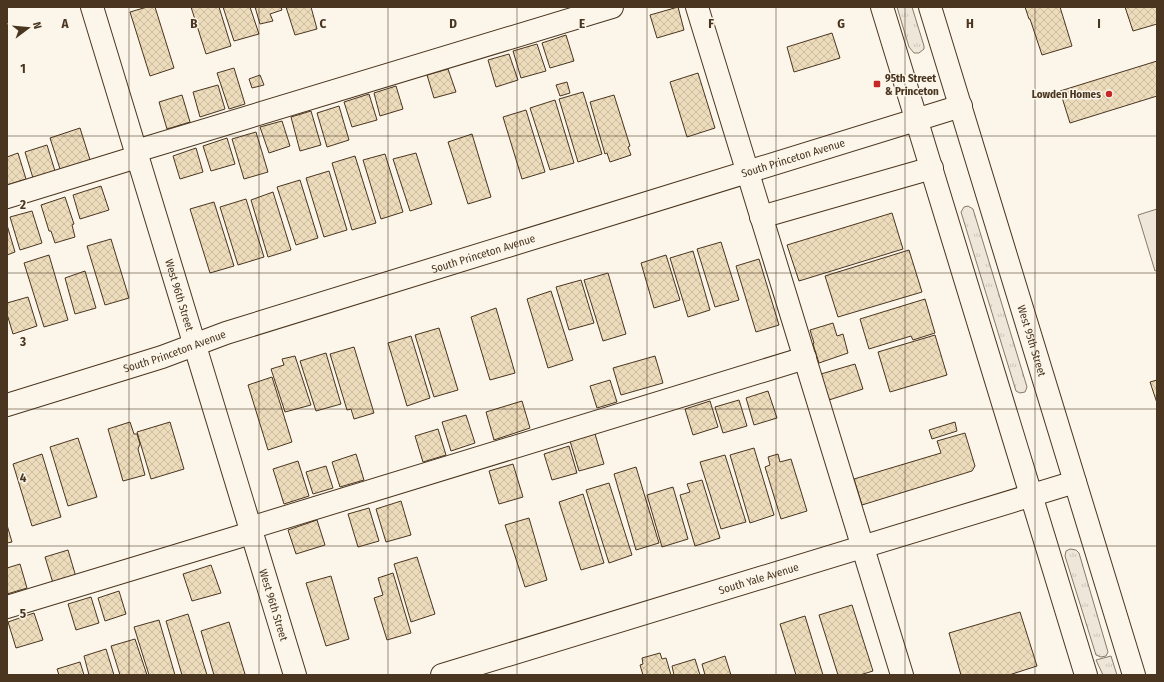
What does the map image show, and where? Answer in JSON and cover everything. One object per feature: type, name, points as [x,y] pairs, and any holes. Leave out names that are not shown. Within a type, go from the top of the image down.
[{"type":"street","name":"West 96th Street","points":[[92,7],[295,675]]},
{"type":"street","points":[[7,197],[136,154],[612,7]]},
{"type":"street","points":[[697,7],[902,675]]},
{"type":"street","points":[[882,7],[1086,675]]},
{"type":"street","name":"West 95th Street","points":[[930,7],[1134,675]]},
{"type":"street","name":"South Princeton Avenue","points":[[7,405],[162,357],[226,332],[961,106]]},
{"type":"street","points":[[761,217],[932,168]]},
{"type":"street","points":[[7,607],[805,358]]},
{"type":"street","name":"South Yale Avenue","points":[[442,675],[1076,482]]},
{"type":"green space","points":[[897,7],[912,7],[924,46],[924,49],[919,53],[914,53],[909,47]]},
{"type":"green space","points":[[968,206],[973,209],[1027,387],[1025,392],[1020,393],[1016,391],[961,212],[964,207]]},
{"type":"green space","points":[[1157,209],[1157,270],[1155,271],[1138,215]]},
{"type":"green space","points":[[1070,549],[1076,550],[1079,553],[1108,652],[1106,656],[1101,657],[1096,655],[1065,556],[1066,551]]},
{"type":"green space","points":[[1111,656],[1117,675],[1103,675],[1096,660]]},
{"type":"building","points":[[147,7],[155,7],[174,68],[150,76],[130,12]]},
{"type":"building","points":[[191,7],[219,7],[231,46],[206,54]]},
{"type":"building","points":[[223,7],[250,7],[259,34],[234,41]]},
{"type":"building","points":[[255,7],[281,7],[282,10],[270,14],[273,21],[260,24]]},
{"type":"building","points":[[286,7],[311,7],[317,29],[295,35]]},
{"type":"building","points":[[678,7],[684,30],[657,38],[650,15]]},
{"type":"building","name":"Lowden Homes","points":[[1025,7],[1060,7],[1072,46],[1042,55]]},
{"type":"building","points":[[1125,7],[1157,7],[1157,24],[1133,31]]},
{"type":"building","points":[[832,33],[840,58],[794,72],[787,47]]},
{"type":"building","points":[[566,35],[574,61],[550,68],[542,43]]},
{"type":"building","points":[[537,44],[546,71],[521,78],[513,51]]},
{"type":"building","points":[[509,54],[518,80],[496,87],[488,60]]},
{"type":"building","name":"Lowden Homes","points":[[1157,61],[1157,96],[1070,123],[1060,91]]},
{"type":"building","points":[[234,68],[245,104],[229,109],[217,73]]},
{"type":"building","points":[[448,69],[456,92],[434,98],[427,75]]},
{"type":"building","points":[[698,73],[715,128],[687,137],[670,82]]},
{"type":"building","points":[[260,75],[264,85],[252,88],[249,79]]},
{"type":"building","points":[[567,82],[570,93],[560,96],[556,85]]},
{"type":"building","points":[[218,85],[225,109],[200,117],[193,92]]},
{"type":"building","points":[[396,86],[403,109],[380,116],[374,93]]},
{"type":"building","points":[[583,92],[602,154],[578,162],[559,99]]},
{"type":"building","points":[[369,94],[377,120],[352,127],[344,102]]},
{"type":"building","points":[[182,95],[190,122],[167,129],[159,102]]},
{"type":"building","points":[[614,95],[630,146],[628,147],[631,155],[610,162],[607,153],[605,154],[590,102]]},
{"type":"building","points":[[555,100],[574,163],[550,170],[530,108]]},
{"type":"building","points":[[339,106],[349,140],[327,147],[317,113]]},
{"type":"building","points":[[526,110],[545,172],[522,179],[503,117]]},
{"type":"building","points":[[311,111],[321,145],[300,151],[291,117]]},
{"type":"building","points":[[282,121],[290,146],[269,153],[260,127]]},
{"type":"building","points":[[80,128],[91,163],[61,172],[50,138]]},
{"type":"building","points":[[256,132],[268,172],[244,179],[232,139]]},
{"type":"building","points":[[472,134],[491,197],[468,204],[448,142]]},
{"type":"building","points":[[227,138],[235,164],[211,171],[203,146]]},
{"type":"building","points":[[47,145],[55,171],[33,178],[25,152]]},
{"type":"building","points":[[196,148],[203,172],[180,179],[173,156]]},
{"type":"building","points":[[18,153],[26,179],[7,185],[7,157]]},
{"type":"building","points":[[416,153],[432,204],[410,211],[393,159]]},
{"type":"building","points":[[385,154],[403,212],[381,219],[363,160]]},
{"type":"building","points":[[355,156],[376,223],[352,230],[332,163]]},
{"type":"building","points":[[329,171],[347,230],[324,237],[306,178]]},
{"type":"building","points":[[300,180],[318,238],[296,245],[277,187]]},
{"type":"building","points":[[101,186],[109,210],[80,219],[73,195]]},
{"type":"building","points":[[273,192],[291,250],[268,257],[251,200]]},
{"type":"building","points":[[65,197],[74,224],[72,225],[75,237],[55,243],[51,231],[49,231],[41,205]]},
{"type":"building","points":[[246,199],[264,257],[238,265],[220,207]]},
{"type":"building","points":[[214,202],[234,266],[210,273],[190,209]]},
{"type":"building","points":[[32,211],[42,243],[20,250],[10,217]]},
{"type":"building","points":[[892,213],[903,249],[799,281],[787,245]]},
{"type":"building","points":[[7,225],[15,252],[7,255]]},
{"type":"building","points":[[111,239],[129,298],[105,305],[87,246]]},
{"type":"building","points":[[721,242],[739,300],[715,307],[697,249]]},
{"type":"building","points":[[909,250],[922,292],[838,317],[825,276]]},
{"type":"building","points":[[693,251],[710,310],[688,317],[670,258]]},
{"type":"building","points":[[49,255],[68,320],[44,327],[24,263]]},
{"type":"building","points":[[666,255],[680,300],[654,308],[641,263]]},
{"type":"building","points":[[759,259],[779,325],[756,332],[736,266]]},
{"type":"building","points":[[85,271],[96,308],[75,314],[65,278]]},
{"type":"building","points":[[608,273],[626,334],[603,341],[584,280]]},
{"type":"building","points":[[581,280],[594,323],[569,330],[556,287]]},
{"type":"building","points":[[551,291],[573,360],[548,368],[527,299]]},
{"type":"building","points":[[28,297],[37,326],[13,334],[7,314],[7,303]]},
{"type":"building","points":[[925,299],[935,333],[913,340],[911,336],[869,349],[860,319]]},
{"type":"building","points":[[496,308],[515,373],[490,380],[471,317]]},
{"type":"building","points":[[833,323],[837,336],[843,334],[848,353],[819,363],[810,330]]},
{"type":"building","points":[[439,328],[458,390],[434,397],[415,335]]},
{"type":"building","points":[[935,335],[947,375],[890,392],[878,352]]},
{"type":"building","points":[[411,336],[430,398],[407,406],[388,343]]},
{"type":"building","points":[[354,347],[374,413],[354,419],[351,409],[347,410],[330,354]]},
{"type":"building","points":[[326,353],[341,404],[316,411],[300,361]]},
{"type":"building","points":[[295,356],[311,405],[285,412],[271,369],[284,365],[282,359]]},
{"type":"building","points":[[655,356],[663,383],[621,395],[613,368]]},
{"type":"building","points":[[855,364],[863,389],[829,400],[821,374]]},
{"type":"building","points":[[272,377],[292,442],[268,450],[248,385]]},
{"type":"building","points":[[610,380],[617,402],[597,408],[590,386]]},
{"type":"building","points":[[1157,380],[1157,403],[1150,382]]},
{"type":"building","points":[[768,391],[777,418],[754,425],[746,398]]},
{"type":"building","points":[[739,400],[747,426],[723,433],[715,407]]},
{"type":"building","points":[[522,401],[530,428],[494,440],[486,412]]},
{"type":"building","points":[[710,401],[718,427],[693,435],[685,409]]},
{"type":"building","points":[[466,415],[475,443],[451,451],[442,422]]},
{"type":"building","points":[[130,422],[134,434],[137,434],[140,444],[138,449],[145,475],[123,481],[108,429]]},
{"type":"building","points":[[170,422],[184,469],[151,479],[137,432]]},
{"type":"building","points":[[955,422],[957,431],[932,439],[929,430]]},
{"type":"building","points":[[438,429],[446,455],[423,462],[415,436]]},
{"type":"building","points":[[965,433],[975,466],[972,471],[862,505],[854,479],[941,453],[937,441]]},
{"type":"building","points":[[595,434],[604,464],[579,471],[570,441]]},
{"type":"building","points":[[78,438],[97,497],[68,506],[50,447]]},
{"type":"building","points":[[569,446],[577,473],[552,480],[544,454]]},
{"type":"building","points":[[754,448],[774,515],[750,523],[730,455]]},
{"type":"building","points":[[42,454],[61,517],[32,526],[13,464]]},
{"type":"building","points":[[356,454],[364,480],[340,487],[332,462]]},
{"type":"building","points":[[778,454],[780,462],[791,459],[807,511],[781,519],[765,467],[770,465],[768,457]]},
{"type":"building","points":[[725,455],[746,522],[721,529],[700,462]]},
{"type":"building","points":[[298,461],[309,496],[284,504],[273,469]]},
{"type":"building","points":[[513,464],[523,497],[499,504],[489,471]]},
{"type":"building","points":[[326,466],[333,488],[313,494],[306,472]]},
{"type":"building","points":[[636,467],[659,543],[636,550],[614,474]]},
{"type":"building","points":[[702,480],[720,538],[695,546],[680,495],[690,492],[687,484]]},
{"type":"building","points":[[609,483],[632,555],[609,563],[586,490]]},
{"type":"building","points":[[673,487],[688,539],[662,547],[647,495]]},
{"type":"building","points":[[583,494],[604,563],[581,570],[559,502]]},
{"type":"building","points":[[401,501],[411,535],[386,542],[376,509]]},
{"type":"building","points":[[369,508],[379,541],[358,547],[348,514]]},
{"type":"building","points":[[529,518],[547,580],[525,587],[505,525]]},
{"type":"building","points":[[317,520],[325,545],[296,554],[288,530]]},
{"type":"building","points":[[7,525],[12,542],[7,543]]},
{"type":"building","points":[[68,550],[76,577],[53,583],[45,557]]},
{"type":"building","points":[[417,557],[435,614],[411,622],[394,564]]},
{"type":"building","points":[[20,564],[27,588],[7,594],[7,568]]},
{"type":"building","points":[[211,565],[221,593],[192,601],[183,574]]},
{"type":"building","points":[[393,573],[411,633],[387,640],[374,598],[383,595],[378,578]]},
{"type":"building","points":[[331,576],[349,639],[326,646],[306,583]]},
{"type":"building","points":[[119,591],[126,614],[105,621],[98,598]]},
{"type":"building","points":[[91,597],[99,623],[76,630],[68,604]]},
{"type":"building","points":[[852,605],[873,671],[860,675],[838,675],[819,615]]},
{"type":"building","points":[[1020,612],[1037,666],[1009,675],[961,675],[949,633]]},
{"type":"building","points":[[34,613],[43,640],[16,648],[8,622]]},
{"type":"building","points":[[188,614],[207,675],[182,675],[166,621]]},
{"type":"building","points":[[805,616],[823,675],[796,675],[780,624]]},
{"type":"building","points":[[159,620],[175,675],[149,675],[134,627]]},
{"type":"building","points":[[229,622],[245,674],[214,675],[201,631]]},
{"type":"building","points":[[135,639],[147,675],[120,675],[111,646]]},
{"type":"building","points":[[106,649],[114,675],[89,675],[84,656]]},
{"type":"building","points":[[660,653],[662,659],[666,658],[671,675],[643,675],[640,665],[643,664],[642,658]]},
{"type":"building","points":[[725,656],[731,675],[705,675],[702,664]]},
{"type":"building","points":[[695,659],[700,675],[674,675],[672,666]]},
{"type":"building","points":[[80,662],[84,675],[59,675],[57,669]]},
{"type":"place","name":"95th Street & Princeton","points":[[877,84]]},
{"type":"place","name":"Lowden Homes","points":[[1109,94]]}]
